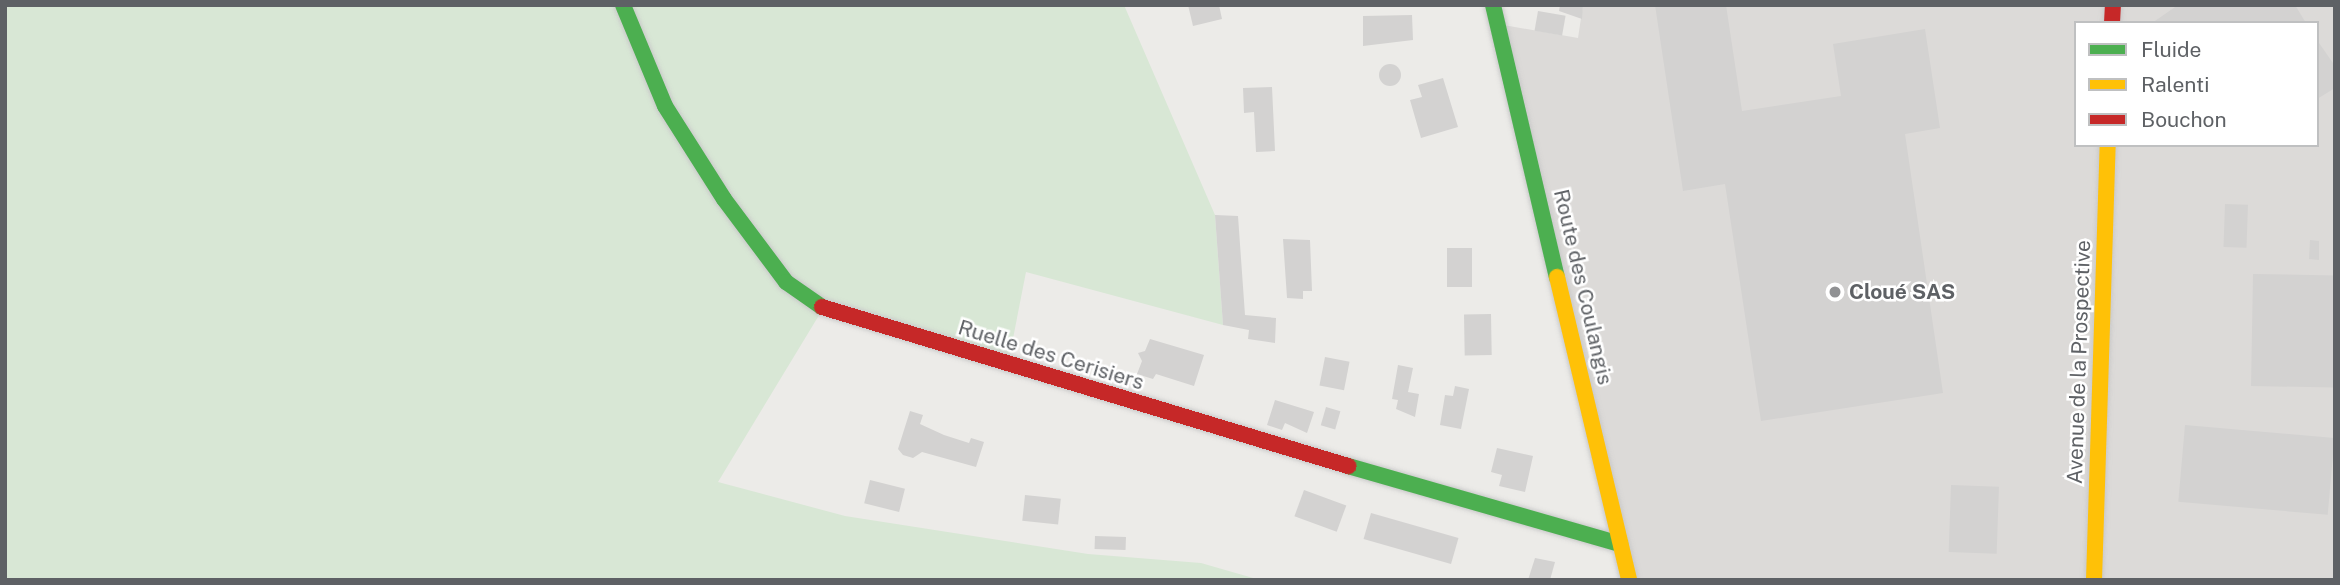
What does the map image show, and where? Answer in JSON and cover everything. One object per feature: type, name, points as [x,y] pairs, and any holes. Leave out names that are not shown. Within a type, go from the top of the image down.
[{"type":"street","name":"Ruelle des Cerisiers","points":[[623,5],[665,106],[724,199],[786,282],[824,307],[1583,537],[1620,544]]},
{"type":"street","name":"Route des Coulangis","points":[[1493,5],[1629,580]]},
{"type":"street","name":"Avenue de la Prospective","points":[[2094,580],[2108,147]]},
{"type":"shaded area","points":[[1583,5],[2335,5],[2335,580],[1629,580],[1498,24],[1578,38]]},
{"type":"green space","points":[[5,5],[1124,5],[1215,215],[1223,325],[1026,272],[1008,364],[824,307],[718,482],[845,516],[1088,554],[1201,563],[1260,580],[5,580]]},
{"type":"building","points":[[1188,5],[1219,5],[1222,19],[1193,26]]},
{"type":"building","points":[[1560,5],[1583,5],[1582,19],[1559,11]]},
{"type":"building","name":"Cloué SAS","points":[[1655,5],[1726,5],[1742,111],[1841,96],[1833,44],[1925,29],[1940,128],[1905,134],[1943,393],[1761,421],[1725,184],[1683,191]]},
{"type":"building","points":[[2178,5],[2295,5],[2305,21],[2155,21]]},
{"type":"building","points":[[1538,11],[1566,16],[1562,36],[1535,31]]},
{"type":"building","points":[[1412,15],[1413,40],[1363,46],[1363,16]]},
{"type":"building","points":[[2319,43],[2335,66],[2335,88],[2319,98]]},
{"type":"building","points":[[1390,64],[1398,67],[1401,75],[1398,83],[1390,86],[1382,83],[1379,75],[1382,67]]},
{"type":"building","points":[[1443,78],[1458,127],[1421,138],[1410,100],[1422,97],[1418,85]]},
{"type":"building","points":[[1272,87],[1275,151],[1256,152],[1254,112],[1244,113],[1243,88]]},
{"type":"building","points":[[2225,204],[2248,205],[2246,248],[2223,247]]},
{"type":"building","points":[[1215,215],[1238,216],[1245,315],[1276,318],[1275,343],[1248,339],[1249,330],[1223,325]]},
{"type":"building","points":[[1283,239],[1310,240],[1312,291],[1303,291],[1303,299],[1287,298]]},
{"type":"building","points":[[2310,240],[2319,241],[2319,260],[2309,259]]},
{"type":"building","points":[[1447,248],[1472,248],[1472,287],[1447,287]]},
{"type":"building","points":[[2253,274],[2335,275],[2333,387],[2251,386]]},
{"type":"building","points":[[1464,314],[1491,314],[1492,355],[1465,355]]},
{"type":"building","points":[[1150,339],[1204,355],[1194,386],[1156,374],[1153,379],[1137,374],[1142,361],[1138,353],[1145,351]]},
{"type":"building","points":[[1325,357],[1350,362],[1344,390],[1319,385]]},
{"type":"building","points":[[1398,365],[1413,368],[1408,392],[1419,394],[1415,417],[1396,409],[1398,400],[1392,399]]},
{"type":"building","points":[[1455,386],[1469,389],[1461,429],[1440,425],[1445,395],[1453,396]]},
{"type":"building","points":[[1275,400],[1314,412],[1307,433],[1285,423],[1282,430],[1267,425]]},
{"type":"building","points":[[1326,407],[1340,411],[1335,429],[1321,425]]},
{"type":"building","points":[[910,411],[923,415],[920,424],[944,435],[969,443],[971,438],[984,442],[976,467],[922,452],[913,458],[903,455],[898,449]]},
{"type":"building","points":[[2185,425],[2334,438],[2328,515],[2178,502]]},
{"type":"building","points":[[1497,448],[1533,456],[1525,492],[1499,486],[1502,475],[1491,472]]},
{"type":"building","points":[[870,480],[905,489],[899,512],[864,503]]},
{"type":"building","points":[[1951,485],[1999,487],[1997,554],[1949,552]]},
{"type":"building","points":[[1304,490],[1346,505],[1337,532],[1294,516]]},
{"type":"building","points":[[1025,495],[1061,499],[1058,525],[1022,521]]},
{"type":"building","points":[[1371,513],[1458,538],[1451,564],[1364,539]]},
{"type":"building","points":[[1095,536],[1126,537],[1126,550],[1095,549]]},
{"type":"building","points":[[1535,558],[1555,562],[1550,580],[1528,580]]},
{"type":"traffic: fast","points":[[623,5],[665,106],[724,199],[786,282],[822,307]]},
{"type":"traffic: fast","points":[[1493,5],[1557,277]]},
{"type":"traffic: fast","points":[[1348,466],[1620,544]]},
{"type":"traffic: slow","points":[[2094,580],[2108,147]]},
{"type":"traffic: slow","points":[[1557,277],[1629,580]]},
{"type":"traffic: jam","points":[[2112,21],[2113,5]]},
{"type":"traffic: jam","points":[[822,307],[1348,466]]},
{"type":"place","name":"Cloué SAS","points":[[1835,292]]}]
